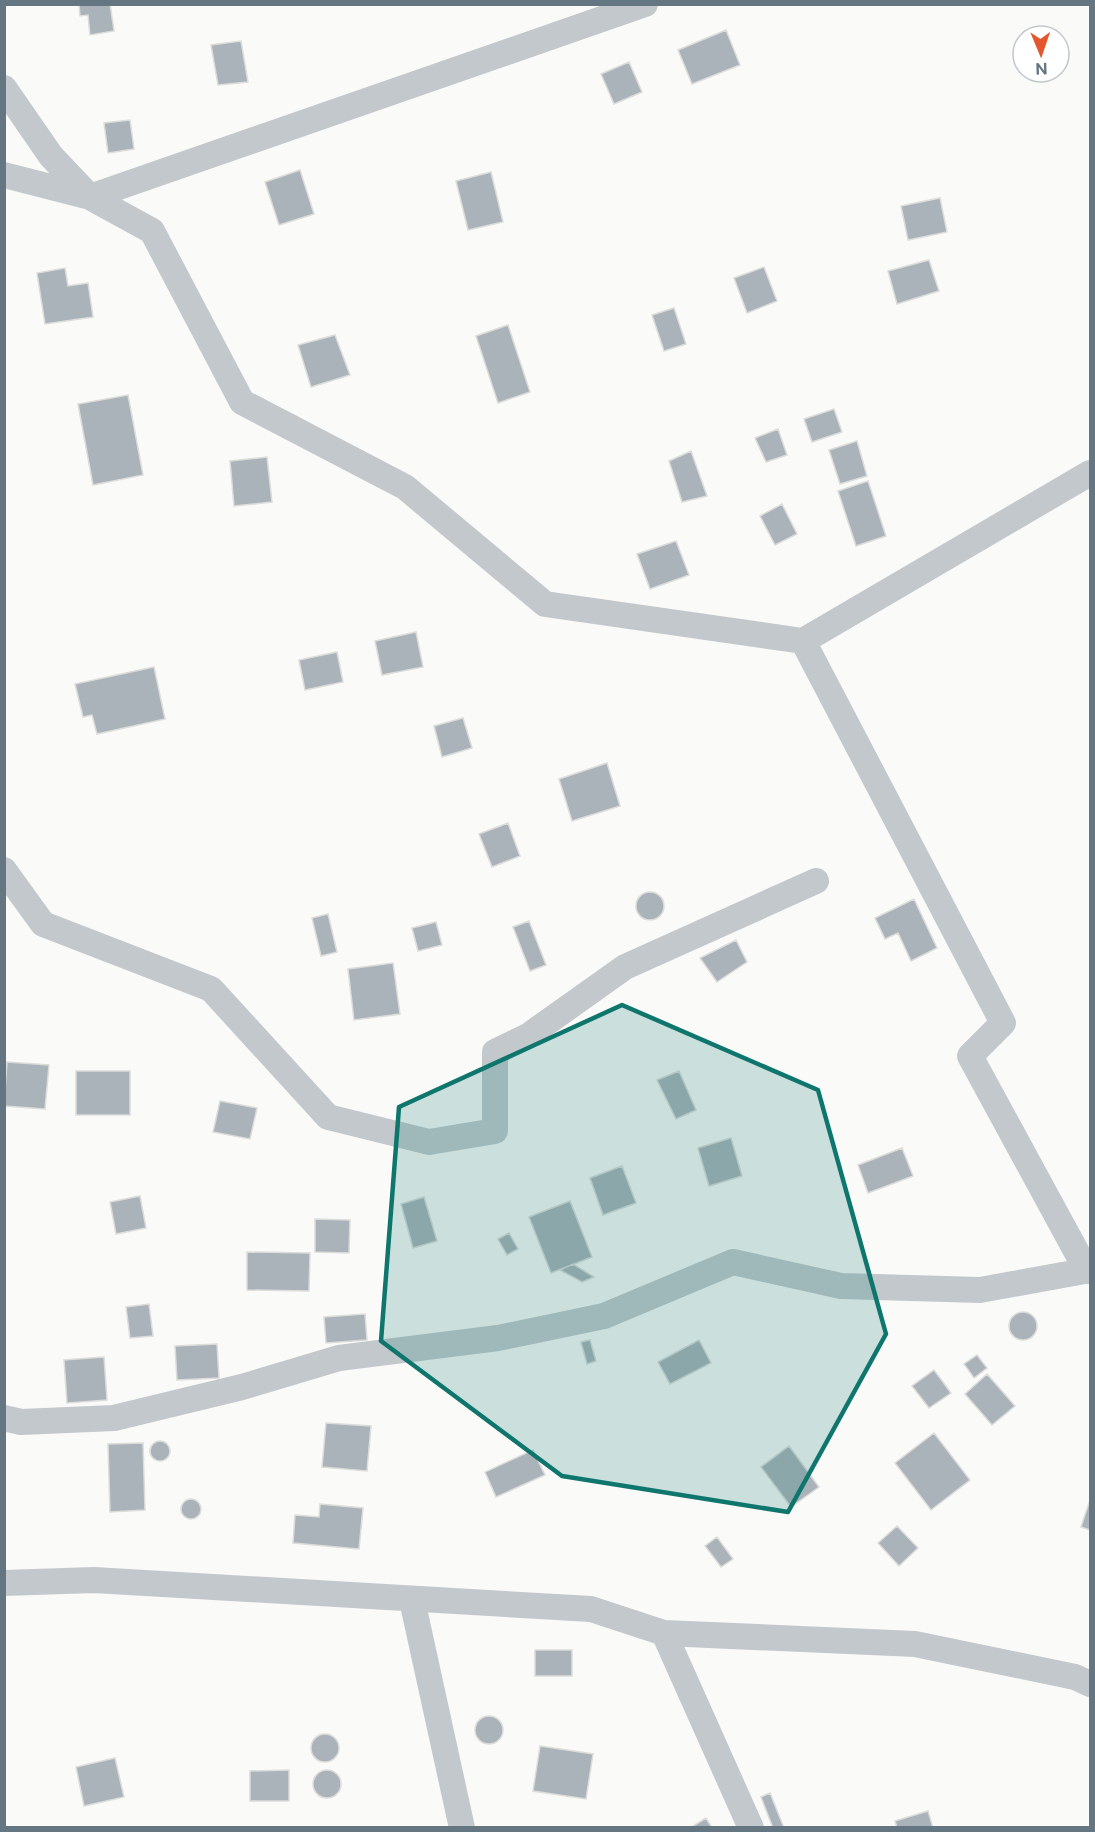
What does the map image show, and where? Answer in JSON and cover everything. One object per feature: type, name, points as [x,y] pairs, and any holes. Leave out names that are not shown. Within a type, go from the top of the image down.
[{"type":"street","points":[[90,197],[645,4]]},
{"type":"street","points":[[4,88],[51,156],[90,197]]},
{"type":"street","points":[[4,175],[90,197],[152,231],[242,402],[405,487],[545,604],[803,641],[1090,473]]},
{"type":"street","points":[[4,1418],[21,1422],[114,1418],[242,1387],[339,1358],[498,1338],[604,1316],[733,1262],[841,1286],[957,1290],[980,1290],[1089,1271],[970,1056],[1003,1023],[803,641]]},
{"type":"street","points":[[4,870],[44,924],[211,989],[328,1117],[429,1142],[495,1131],[495,1052],[528,1036],[626,967],[816,881]]},
{"type":"street","points":[[4,1583],[94,1580],[591,1609],[664,1633],[915,1644],[1085,1679]]},
{"type":"street","points":[[412,1600],[462,1827]]},
{"type":"street","points":[[664,1633],[752,1827]]},
{"type":"highlighted area","points":[[622,1005],[818,1090],[886,1334],[788,1512],[562,1476],[381,1341],[399,1107]]},
{"type":"building","points":[[79,4],[110,4],[114,31],[90,35],[88,15],[80,16]]},
{"type":"building","points":[[726,30],[740,65],[692,84],[678,50]]},
{"type":"building","points":[[241,41],[248,82],[218,85],[211,45]]},
{"type":"building","points":[[629,62],[642,92],[614,104],[601,74]]},
{"type":"building","points":[[130,120],[134,149],[108,153],[104,123]]},
{"type":"building","points":[[300,170],[314,214],[279,225],[265,182]]},
{"type":"building","points":[[491,172],[503,222],[468,230],[456,181]]},
{"type":"building","points":[[940,198],[947,232],[908,240],[901,206]]},
{"type":"building","points":[[929,260],[939,291],[897,304],[888,271]]},
{"type":"building","points":[[764,267],[777,301],[747,313],[734,278]]},
{"type":"building","points":[[65,268],[68,286],[88,283],[93,317],[45,324],[37,273]]},
{"type":"building","points":[[674,308],[686,344],[664,351],[652,315]]},
{"type":"building","points":[[508,325],[530,392],[498,403],[476,336]]},
{"type":"building","points":[[335,335],[350,375],[311,387],[298,345]]},
{"type":"building","points":[[128,395],[143,475],[93,485],[78,404]]},
{"type":"building","points":[[834,409],[842,432],[812,442],[804,419]]},
{"type":"building","points":[[778,429],[787,455],[766,462],[755,438]]},
{"type":"building","points":[[857,441],[867,476],[840,484],[829,450]]},
{"type":"building","points":[[691,451],[707,496],[682,502],[669,461]]},
{"type":"building","points":[[267,457],[272,502],[234,506],[230,461]]},
{"type":"building","points":[[868,481],[886,536],[856,546],[838,491]]},
{"type":"building","points":[[782,504],[797,534],[775,545],[760,516]]},
{"type":"building","points":[[676,541],[689,575],[650,589],[637,554]]},
{"type":"building","points":[[416,632],[423,667],[382,675],[375,641]]},
{"type":"building","points":[[337,652],[343,682],[305,690],[299,660]]},
{"type":"building","points":[[154,667],[165,719],[97,734],[92,715],[83,717],[75,684]]},
{"type":"building","points":[[463,718],[472,748],[442,757],[434,726]]},
{"type":"building","points":[[607,763],[620,806],[572,821],[559,779]]},
{"type":"building","points":[[508,823],[520,856],[492,867],[479,834]]},
{"type":"building","points":[[650,892],[660,896],[664,906],[660,916],[650,920],[640,916],[636,906],[640,896]]},
{"type":"building","points":[[914,899],[937,948],[911,961],[898,933],[885,939],[875,918]]},
{"type":"building","points":[[328,914],[337,952],[321,956],[312,918]]},
{"type":"building","points":[[529,921],[546,965],[530,971],[513,927]]},
{"type":"building","points":[[436,922],[442,945],[418,951],[412,928]]},
{"type":"building","points":[[736,940],[747,962],[717,982],[700,958]]},
{"type":"building","points":[[393,963],[400,1014],[354,1020],[348,969]]},
{"type":"building","points":[[7,1062],[49,1065],[45,1109],[4,1106]]},
{"type":"building","points":[[76,1071],[130,1071],[130,1115],[76,1115]]},
{"type":"building","points":[[679,1071],[696,1110],[676,1119],[657,1080]]},
{"type":"building","points":[[220,1101],[257,1108],[250,1139],[213,1132]]},
{"type":"building","points":[[731,1138],[742,1176],[709,1186],[698,1148]]},
{"type":"building","points":[[902,1148],[913,1176],[868,1193],[858,1165]]},
{"type":"building","points":[[622,1166],[636,1203],[603,1215],[590,1178]]},
{"type":"building","points":[[140,1196],[146,1228],[116,1234],[110,1202]]},
{"type":"building","points":[[424,1197],[437,1241],[413,1248],[401,1204]]},
{"type":"building","points":[[570,1201],[592,1257],[551,1273],[529,1217]]},
{"type":"building","points":[[315,1219],[350,1220],[349,1253],[315,1252]]},
{"type":"building","points":[[509,1233],[518,1249],[507,1255],[498,1239]]},
{"type":"building","points":[[247,1252],[310,1253],[309,1291],[247,1290]]},
{"type":"building","points":[[573,1264],[594,1277],[582,1282],[560,1270]]},
{"type":"building","points":[[149,1304],[153,1336],[130,1338],[126,1307]]},
{"type":"building","points":[[1023,1312],[1033,1316],[1037,1326],[1033,1336],[1023,1340],[1013,1336],[1009,1326],[1013,1316]]},
{"type":"building","points":[[365,1314],[367,1340],[326,1343],[324,1317]]},
{"type":"building","points":[[590,1340],[596,1361],[587,1364],[581,1342]]},
{"type":"building","points":[[699,1340],[711,1363],[670,1384],[658,1362]]},
{"type":"building","points":[[217,1344],[219,1378],[177,1380],[175,1346]]},
{"type":"building","points":[[977,1355],[987,1368],[974,1378],[964,1364]]},
{"type":"building","points":[[104,1357],[107,1400],[67,1403],[64,1360]]},
{"type":"building","points":[[934,1370],[951,1393],[929,1408],[912,1386]]},
{"type":"building","points":[[987,1374],[1015,1406],[992,1425],[965,1394]]},
{"type":"building","points":[[326,1423],[371,1426],[367,1471],[322,1467]]},
{"type":"building","points":[[934,1433],[970,1480],[931,1510],[895,1463]]},
{"type":"building","points":[[160,1441],[167,1444],[170,1451],[167,1458],[160,1461],[153,1458],[150,1451],[153,1444]]},
{"type":"building","points":[[143,1443],[145,1510],[110,1512],[108,1444]]},
{"type":"building","points":[[789,1446],[819,1487],[791,1507],[761,1467]]},
{"type":"building","points":[[533,1450],[545,1475],[496,1497],[485,1472]]},
{"type":"building","points":[[191,1499],[198,1502],[201,1509],[198,1516],[191,1519],[184,1516],[181,1509],[184,1502]]},
{"type":"building","points":[[320,1504],[363,1508],[359,1549],[293,1543],[295,1515],[319,1517]]},
{"type":"building","points":[[1090,1504],[1090,1530],[1081,1527]]},
{"type":"building","points":[[897,1526],[918,1548],[899,1566],[878,1543]]},
{"type":"building","points":[[717,1537],[733,1559],[721,1567],[705,1546]]},
{"type":"building","points":[[535,1650],[572,1650],[572,1676],[535,1676]]},
{"type":"building","points":[[489,1716],[499,1720],[503,1730],[499,1740],[489,1744],[479,1740],[475,1730],[479,1720]]},
{"type":"building","points":[[325,1734],[335,1738],[339,1748],[335,1758],[325,1762],[315,1758],[311,1748],[315,1738]]},
{"type":"building","points":[[540,1746],[593,1754],[586,1799],[533,1791]]},
{"type":"building","points":[[115,1758],[124,1797],[84,1806],[76,1767]]},
{"type":"building","points":[[289,1770],[289,1801],[250,1801],[250,1771]]},
{"type":"building","points":[[327,1770],[337,1774],[341,1784],[337,1794],[327,1798],[317,1794],[313,1784],[317,1774]]},
{"type":"building","points":[[770,1793],[784,1828],[773,1828],[761,1797]]},
{"type":"building","points":[[928,1811],[933,1828],[897,1828],[895,1821]]},
{"type":"building","points":[[706,1818],[712,1828],[690,1828]]}]
